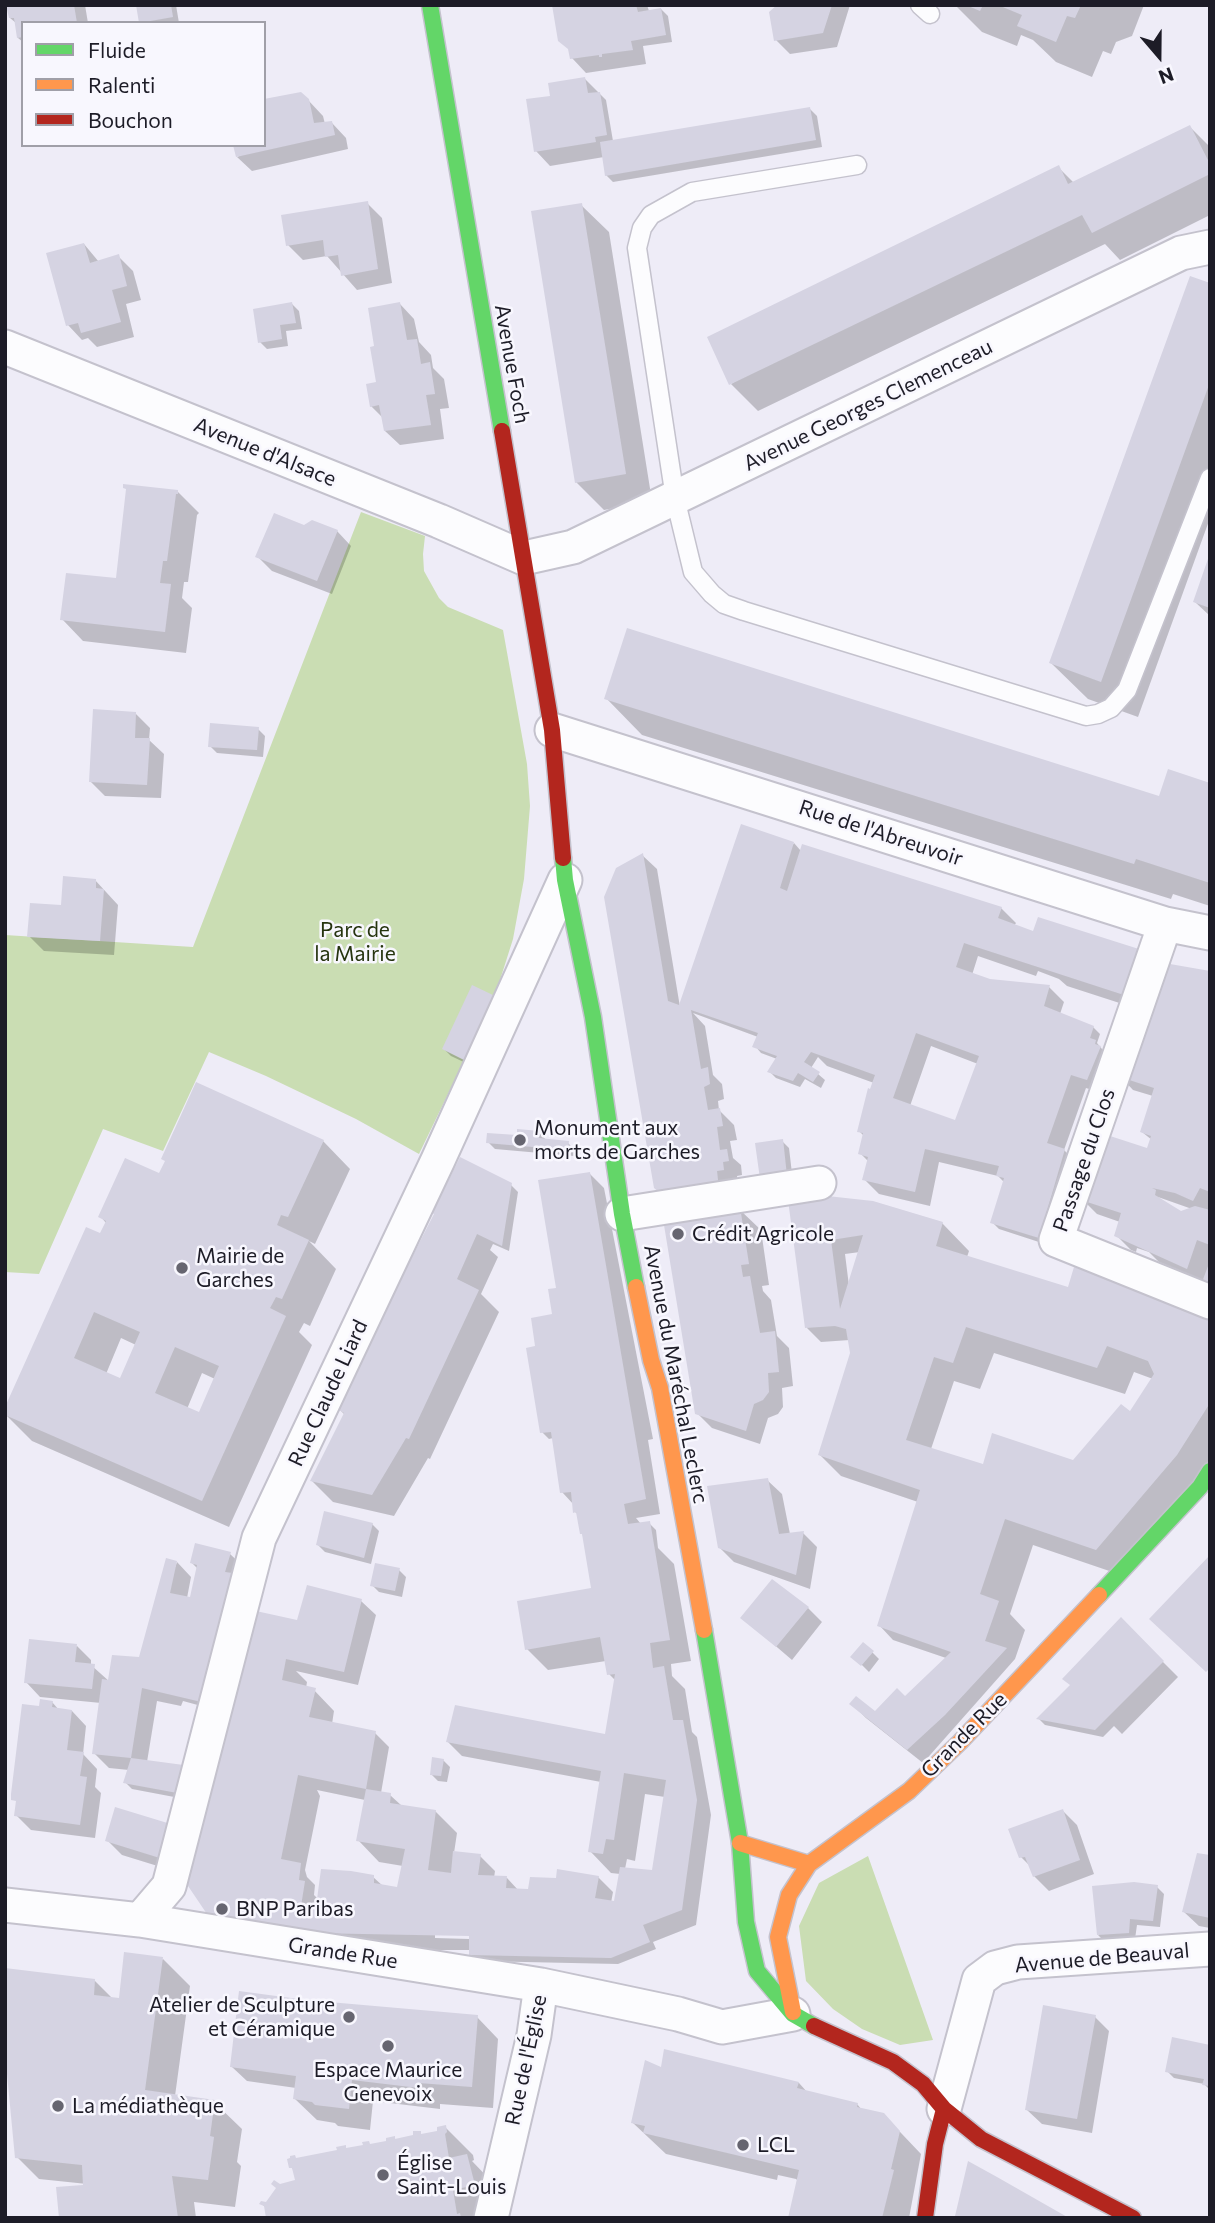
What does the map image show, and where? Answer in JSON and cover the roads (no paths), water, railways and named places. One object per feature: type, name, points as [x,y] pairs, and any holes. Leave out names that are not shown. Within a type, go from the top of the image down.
[{"type":"street","name":"Avenue Foch","points":[[430,5],[552,730]]},
{"type":"street","name":"Avenue Georges Clemenceau","points":[[524,558],[573,547],[1181,253],[1210,247]]},
{"type":"street","name":"Avenue d'Alsace","points":[[5,347],[439,521],[524,558]]},
{"type":"street","name":"Avenue du Maréchal Leclerc","points":[[552,730],[565,880],[593,1017],[622,1214],[651,1360],[660,1388],[716,1695],[740,1843],[746,1922],[757,1971],[793,2014]]},
{"type":"street","name":"Rue de l'Abreuvoir","points":[[552,730],[1165,924],[1210,933]]},
{"type":"street","name":"Rue Claude Liard","points":[[140,1920],[169,1886],[259,1538],[438,1160],[565,880]]},
{"type":"street","name":"Passage du Clos","points":[[1165,924],[1056,1240],[1210,1302]]},
{"type":"street","points":[[622,1214],[820,1183]]},
{"type":"street","name":"Grande Rue","points":[[5,1905],[140,1920],[541,1985],[678,2014],[722,2027],[793,2014],[778,1937],[789,1895],[809,1864],[909,1791],[960,1742],[1205,1492],[1210,1471]]},
{"type":"street","points":[[740,1843],[809,1864]]},
{"type":"street","name":"Avenue de Beauval","points":[[944,2109],[979,1980],[995,1968],[1018,1962],[1210,1949]]},
{"type":"street","name":"Rue de l'Église","points":[[491,2218],[534,2035],[541,1985]]},
{"type":"street","points":[[793,2014],[815,2027],[893,2062],[923,2084],[944,2109],[981,2139],[1133,2218]]},
{"type":"street","points":[[925,2218],[935,2144],[944,2109]]},
{"type":"lane","points":[[857,164],[692,192],[650,215],[642,228],[638,248],[675,498],[693,572],[701,584],[724,604],[1086,716],[1098,714],[1111,708],[1127,690],[1210,478]]},
{"type":"place","name":"Monument aux morts de Garches","points":[[520,1140]]},
{"type":"place","name":"Crédit Agricole","points":[[678,1234]]},
{"type":"place","name":"Mairie de Garches","points":[[182,1268]]},
{"type":"place","name":"BNP Paribas","points":[[222,1909]]},
{"type":"place","name":"Atelier de Sculpture et Céramique","points":[[349,2017]]},
{"type":"place","name":"Espace Maurice Genevoix","points":[[388,2046]]},
{"type":"place","name":"La médiathèque","points":[[58,2106]]},
{"type":"place","name":"LCL","points":[[743,2145]]},
{"type":"place","name":"Église Saint-Louis","points":[[383,2175]]},
{"type":"park label","name":"Parc de la Mairie","points":[[355,942]]}]
